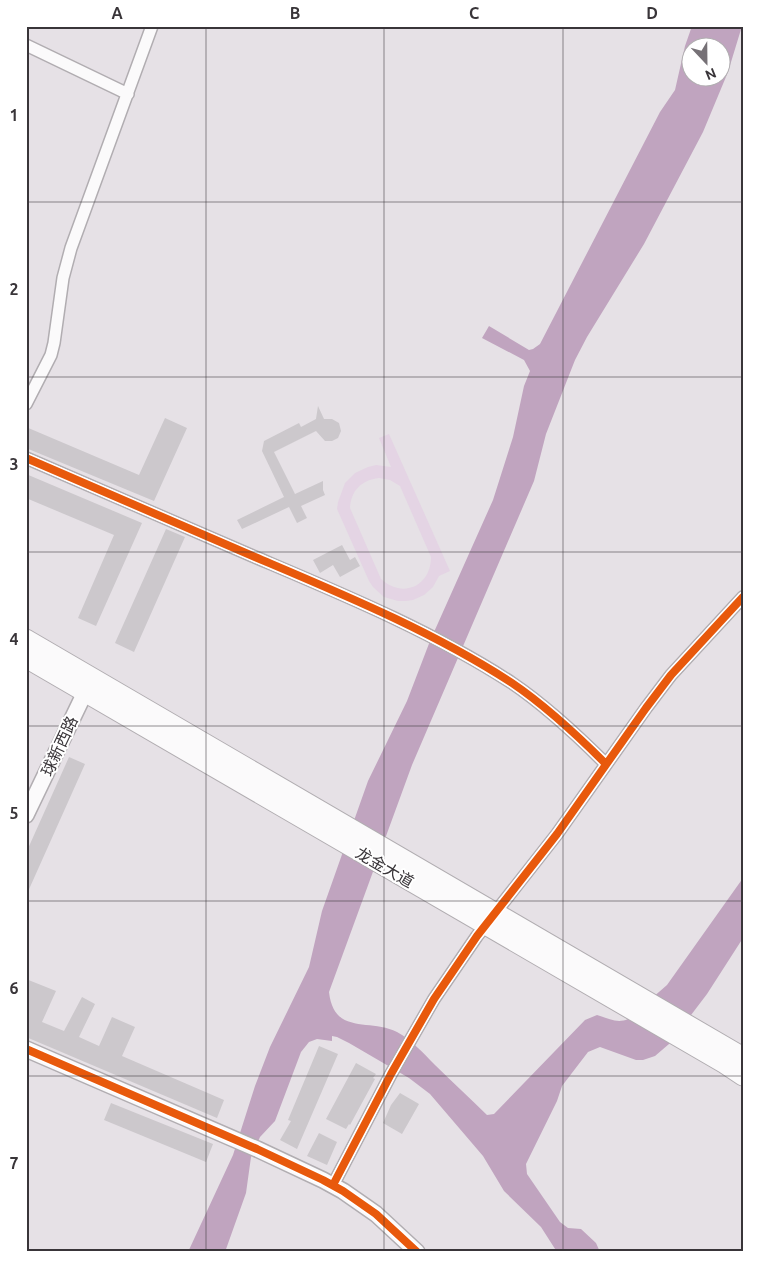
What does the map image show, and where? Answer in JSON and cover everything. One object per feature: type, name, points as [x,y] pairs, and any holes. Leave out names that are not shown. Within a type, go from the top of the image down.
[{"type":"main road","name":"龙金大道","points":[[26,639],[88,685],[316,818],[689,1034],[743,1057]]},
{"type":"main road","name":"龙金大道","points":[[26,658],[88,685]]},
{"type":"main road","name":"龙金大道","points":[[689,1034],[743,1076]]},
{"type":"street","points":[[26,404],[51,355],[56,330],[59,297],[71,248],[152,26]]},
{"type":"street","points":[[26,45],[128,94]]},
{"type":"street","points":[[26,458],[325,587],[428,634],[513,684],[535,700],[564,724],[606,764]]},
{"type":"street","points":[[333,1185],[391,1074],[434,999],[491,919],[557,834],[671,675],[743,596]]},
{"type":"street","name":"球新西路","points":[[26,815],[88,685]]},
{"type":"street","points":[[26,1049],[258,1149],[333,1185],[376,1214],[417,1252]]},
{"type":"shaded area","points":[[692,26],[742,26],[732,59],[732,38],[688,38]]},
{"type":"shaded area","points":[[682,59],[682,88],[721,88],[703,132],[644,244],[575,360],[546,434],[534,481],[412,765],[329,992],[332,1006],[338,1015],[355,1023],[387,1028],[408,1039],[487,1115],[494,1114],[585,1020],[597,1015],[616,1021],[628,1019],[667,985],[743,878],[743,938],[707,994],[669,1044],[655,1056],[636,1060],[600,1047],[588,1052],[562,1086],[557,1101],[526,1164],[527,1174],[560,1222],[568,1228],[581,1229],[596,1243],[600,1252],[557,1252],[541,1227],[504,1191],[483,1156],[430,1094],[409,1078],[349,1043],[332,1036],[332,1041],[317,1039],[309,1042],[301,1052],[275,1121],[260,1137],[251,1157],[246,1193],[225,1252],[188,1252],[233,1155],[255,1086],[270,1047],[309,967],[322,911],[368,781],[407,701],[430,641],[493,500],[513,437],[524,386],[530,371],[524,360],[482,338],[489,326],[529,350],[540,344],[660,112],[675,90]]},
{"type":"shaded area","points":[[389,434],[450,571],[439,576],[433,587],[424,595],[413,600],[398,601],[384,597],[373,587],[337,509],[345,483],[355,473],[376,465],[391,467],[379,438]],"holes":[[[379,478],[390,480],[400,486],[431,557],[430,567],[421,582],[406,588],[389,585],[381,579],[350,508],[352,496],[362,484]]]},
{"type":"building","points":[[318,406],[324,419],[332,419],[339,423],[341,431],[338,438],[332,441],[325,441],[316,431],[274,452],[295,494],[323,481],[325,495],[301,506],[307,518],[297,523],[289,507],[242,529],[237,520],[284,497],[262,451],[264,441],[299,423],[301,427],[316,419]]},
{"type":"building","points":[[165,418],[187,428],[154,501],[26,448],[26,427],[139,475]]},
{"type":"building","points":[[26,474],[142,523],[96,626],[78,618],[114,535],[26,498]]},
{"type":"building","points":[[166,529],[185,537],[134,652],[115,643]]},
{"type":"building","points":[[342,545],[350,560],[355,557],[360,566],[340,577],[333,565],[320,573],[313,560]]},
{"type":"building","points":[[69,757],[85,764],[26,896],[26,853]]},
{"type":"building","points":[[26,979],[56,991],[42,1022],[64,1031],[82,997],[95,1004],[79,1037],[99,1046],[112,1017],[135,1027],[122,1056],[224,1100],[217,1118],[26,1037]]},
{"type":"building","points":[[319,1046],[338,1054],[297,1149],[280,1140],[291,1121],[288,1120]]},
{"type":"building","points":[[356,1063],[376,1074],[350,1125],[346,1129],[326,1119]]},
{"type":"building","points":[[400,1093],[419,1104],[402,1134],[383,1123],[391,1105]]},
{"type":"building","points":[[111,1103],[213,1144],[206,1162],[104,1120]]},
{"type":"building","points":[[319,1133],[337,1142],[327,1165],[307,1156]]},
{"type":"cycle path","points":[[26,458],[353,599],[418,630],[482,664],[525,692],[561,721],[606,764]]},
{"type":"cycle path","points":[[333,1185],[391,1074],[434,999],[477,936],[557,834],[671,675],[743,597]]},
{"type":"cycle path","points":[[26,1049],[257,1149],[323,1180],[343,1191],[376,1214],[417,1252]]}]
